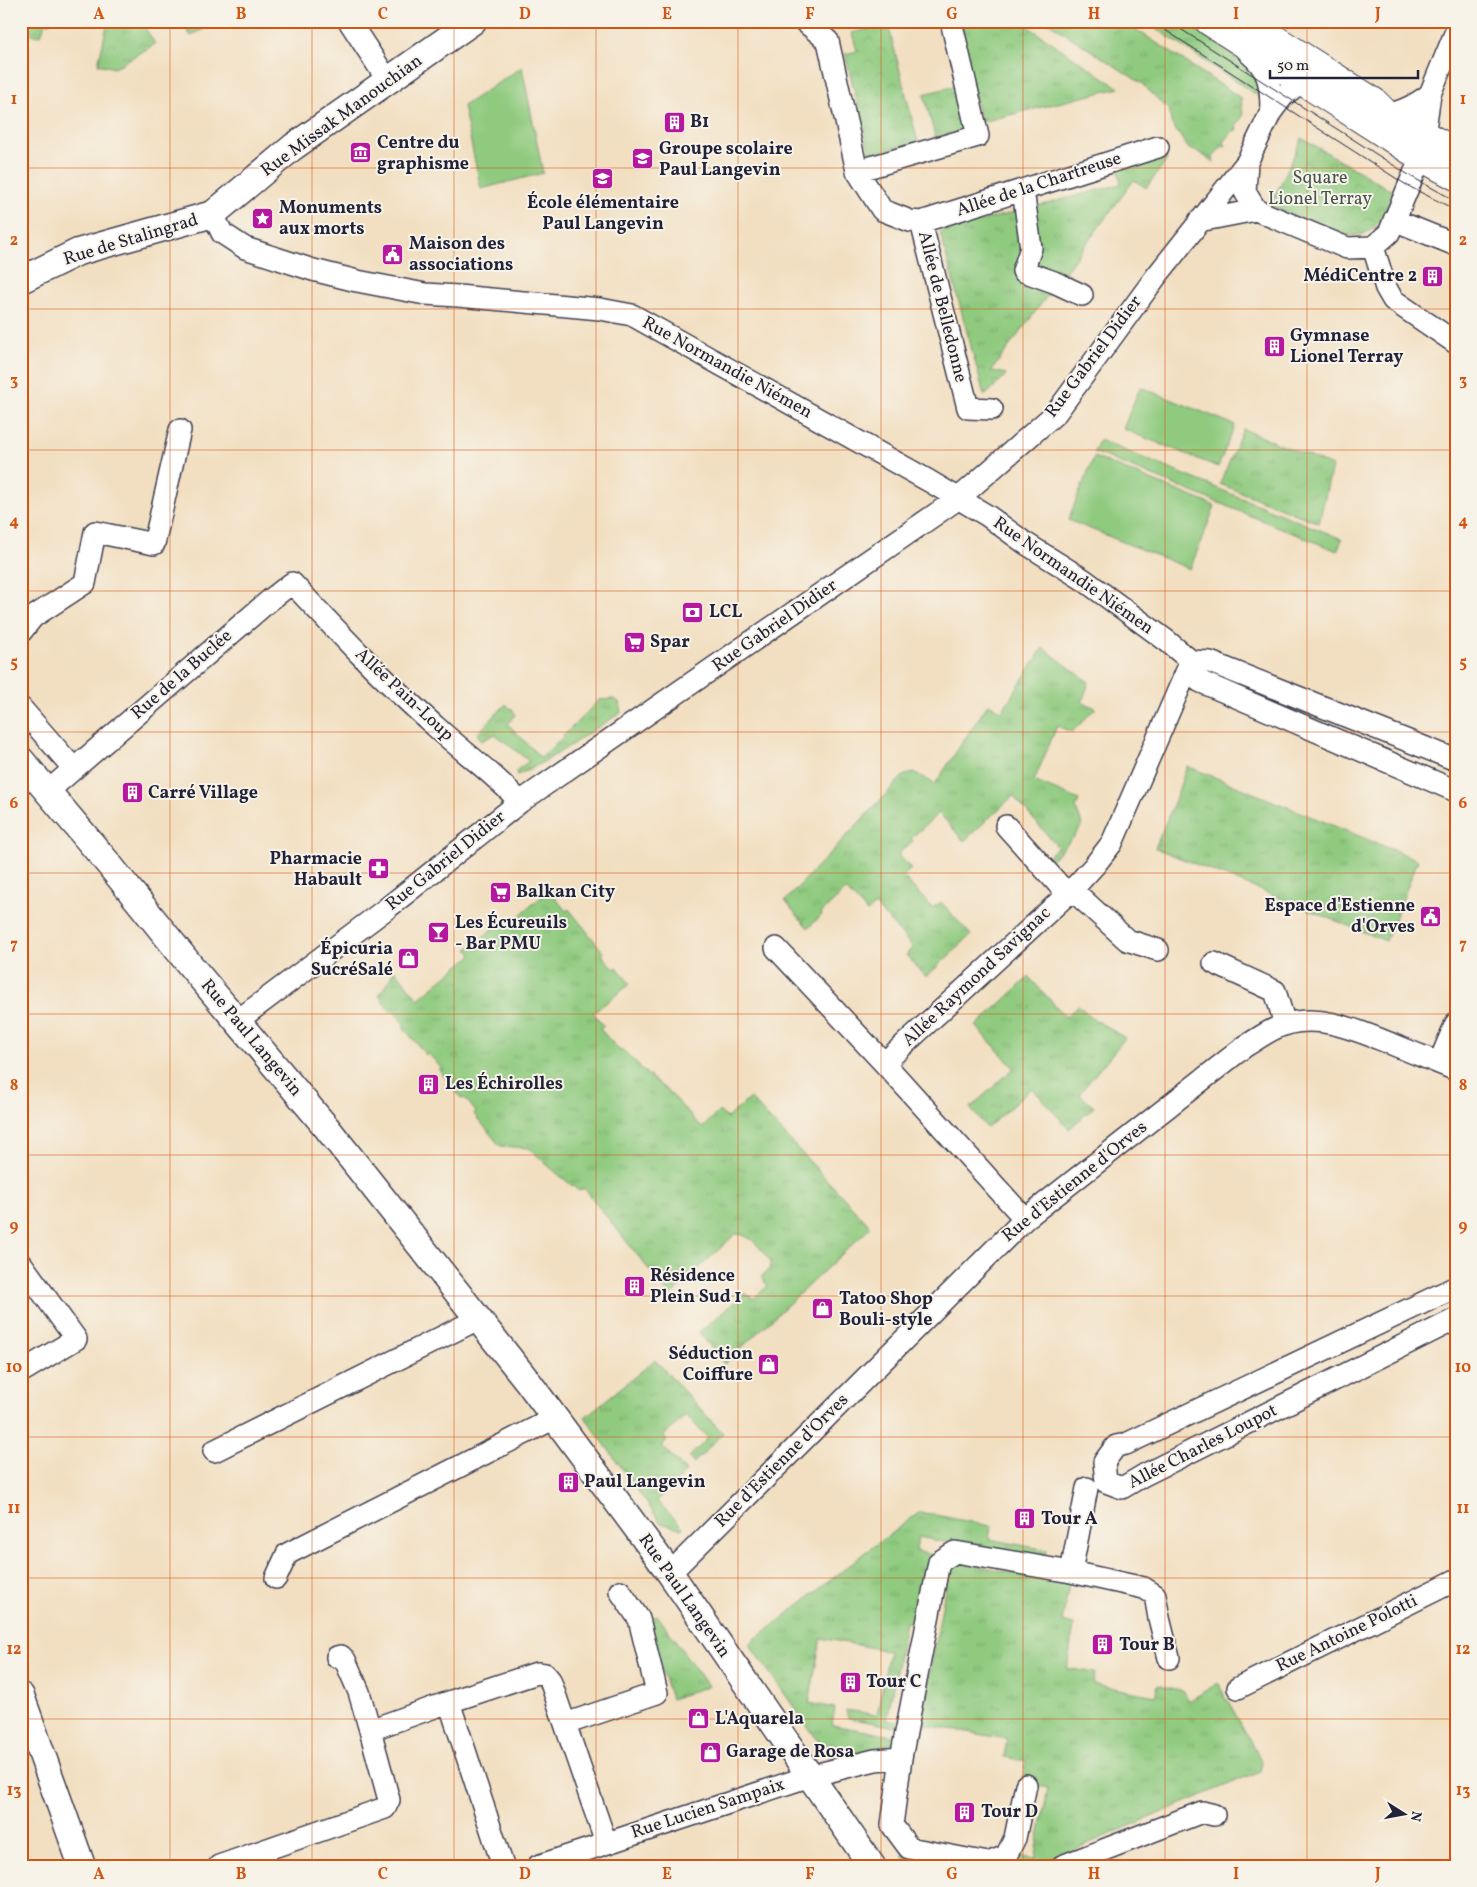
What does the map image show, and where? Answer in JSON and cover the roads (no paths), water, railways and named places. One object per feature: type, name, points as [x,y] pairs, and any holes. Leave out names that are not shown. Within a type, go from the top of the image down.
[{"type":"main road","points":[[1246,21],[1374,102],[1456,176]]},
{"type":"main road","points":[[1213,24],[1302,81],[1423,146],[1456,152]]},
{"type":"street","points":[[349,21],[388,81]]},
{"type":"street","name":"Rue Missak Manouchian","points":[[214,214],[293,147],[473,21]]},
{"type":"street","name":"Allée de Belledonne","points":[[804,21],[828,41],[857,171],[882,210],[910,221],[921,222],[968,408],[992,409]]},
{"type":"street","points":[[857,171],[978,136],[951,21]]},
{"type":"street","points":[[1213,24],[1260,62],[1268,78],[1271,112]]},
{"type":"street","points":[[1199,221],[1256,210],[1347,248],[1373,247],[1389,233],[1423,146],[1430,94],[1456,31]]},
{"type":"street","points":[[1256,210],[1245,192],[1247,162],[1271,112],[1283,96],[1302,81],[1314,81],[1369,113],[1387,115],[1417,104],[1430,94]]},
{"type":"street","name":"Allée de la Chartreuse","points":[[921,222],[1158,147]]},
{"type":"street","name":"Rue Gabriel Didier","points":[[237,1021],[386,909],[520,802],[959,498],[1056,413],[1122,322],[1199,221],[1247,162]]},
{"type":"street","points":[[1023,190],[1031,248],[1023,271],[1082,294]]},
{"type":"street","name":"Rue de Stalingrad","points":[[21,280],[78,252],[214,214]]},
{"type":"street","name":"Rue Normandie Niémen","points":[[214,214],[222,233],[245,248],[313,270],[357,281],[424,294],[600,309],[632,315],[959,498],[1084,580],[1191,661],[1199,681],[1456,791]]},
{"type":"street","points":[[1394,220],[1456,245]]},
{"type":"street","points":[[1373,247],[1386,288],[1393,300],[1456,343]]},
{"type":"street","points":[[21,632],[33,617],[85,583],[95,532],[154,544],[180,430]]},
{"type":"street","name":"Allée Pain-Loup","points":[[292,584],[366,662],[435,726],[508,789],[520,802]]},
{"type":"street","name":"Rue de la Buclée","points":[[48,792],[270,600],[292,584]]},
{"type":"street","name":"Rue Normandie Niémen","points":[[1191,661],[1210,662],[1456,760]]},
{"type":"street","name":"Allée Raymond Savignac","points":[[884,1063],[1071,891],[1112,843],[1191,661]]},
{"type":"street","points":[[21,708],[74,769]]},
{"type":"street","name":"Rue Paul Langevin","points":[[21,760],[327,1128],[530,1383],[670,1573],[872,1866]]},
{"type":"street","name":"Allée Raymond Savignac","points":[[1006,826],[1060,886],[1079,896],[1127,940],[1158,950]]},
{"type":"street","points":[[776,948],[884,1063],[1025,1219]]},
{"type":"street","points":[[1214,963],[1275,991],[1282,1014],[1283,1025]]},
{"type":"street","name":"Rue d'Estienne d'Orves","points":[[670,1573],[1025,1219],[1244,1047],[1283,1025],[1303,1022],[1334,1024],[1448,1066]]},
{"type":"street","points":[[1448,1066],[1456,1022]]},
{"type":"street","points":[[21,1263],[76,1339],[21,1372]]},
{"type":"street","name":"Allée Charles Loupot","points":[[1456,1287],[1126,1444],[1116,1446],[1104,1462],[1106,1482],[1122,1488],[1144,1475],[1456,1319]]},
{"type":"street","points":[[214,1451],[478,1319]]},
{"type":"street","points":[[276,1578],[287,1554],[555,1418]]},
{"type":"street","points":[[1071,1572],[1087,1488]]},
{"type":"street","points":[[1026,1785],[1015,1838],[1006,1856],[988,1863],[909,1848],[892,1825],[901,1758],[939,1562],[955,1552],[1071,1572],[1144,1588],[1155,1595],[1169,1658]]},
{"type":"street","name":"Rue Antoine Polotti","points":[[1238,1688],[1456,1580]]},
{"type":"street","points":[[565,1724],[657,1694],[639,1619],[620,1591]]},
{"type":"street","points":[[219,1866],[385,1808],[389,1800],[359,1692],[345,1660],[341,1656],[337,1657]]},
{"type":"street","points":[[370,1730],[514,1679],[537,1673],[545,1674],[550,1680],[606,1843]]},
{"type":"street","points":[[21,1696],[82,1866]]},
{"type":"street","points":[[449,1702],[503,1866]]},
{"type":"street","points":[[810,1776],[875,1760],[901,1758]]},
{"type":"street","name":"Rue Lucien Sampaix","points":[[538,1866],[810,1776]]},
{"type":"street","points":[[1062,1866],[1202,1812],[1214,1815]]},
{"type":"tram line","points":[[1151,21],[1408,186],[1456,210]]},
{"type":"tram line","points":[[1168,21],[1412,177],[1456,201]]},
{"type":"place","name":"B1","points":[[674,122]]},
{"type":"place","name":"Centre du graphisme","points":[[361,153]]},
{"type":"place","name":"Groupe scolaire Paul Langevin","points":[[643,159]]},
{"type":"place","name":"École élémentaire Paul Langevin","points":[[603,178]]},
{"type":"place","name":"Monuments aux morts","points":[[263,218]]},
{"type":"place","name":"Maison des associations","points":[[393,254]]},
{"type":"place","name":"MédiCentre 2","points":[[1433,276]]},
{"type":"place","name":"Gymnase Lionel Terray","points":[[1274,346]]},
{"type":"place","name":"LCL","points":[[693,612]]},
{"type":"place","name":"Spar","points":[[634,642]]},
{"type":"place","name":"Carré Village","points":[[132,793]]},
{"type":"place","name":"Pharmacie Habault","points":[[378,869]]},
{"type":"place","name":"Balkan City","points":[[500,892]]},
{"type":"place","name":"Espace d'Estienne d'Orves","points":[[1431,916]]},
{"type":"place","name":"Les Écureuils - Bar PMU","points":[[439,933]]},
{"type":"place","name":"Épicuria SucréSalé","points":[[409,959]]},
{"type":"place","name":"Les Échirolles","points":[[429,1084]]},
{"type":"place","name":"Résidence Plein Sud 1","points":[[634,1286]]},
{"type":"place","name":"Tatoo Shop Bouli-style","points":[[823,1309]]},
{"type":"place","name":"Séduction Coiffure","points":[[769,1364]]},
{"type":"place","name":"Paul Langevin","points":[[568,1482]]},
{"type":"place","name":"Tour A","points":[[1025,1519]]},
{"type":"place","name":"Tour B","points":[[1103,1645]]},
{"type":"place","name":"Tour C","points":[[850,1682]]},
{"type":"place","name":"L'Aquarela","points":[[699,1719]]},
{"type":"place","name":"Garage de Rosa","points":[[710,1752]]},
{"type":"place","name":"Tour D","points":[[965,1812]]},
{"type":"park label","name":"Square Lionel Terray","points":[[1320,188]]}]
